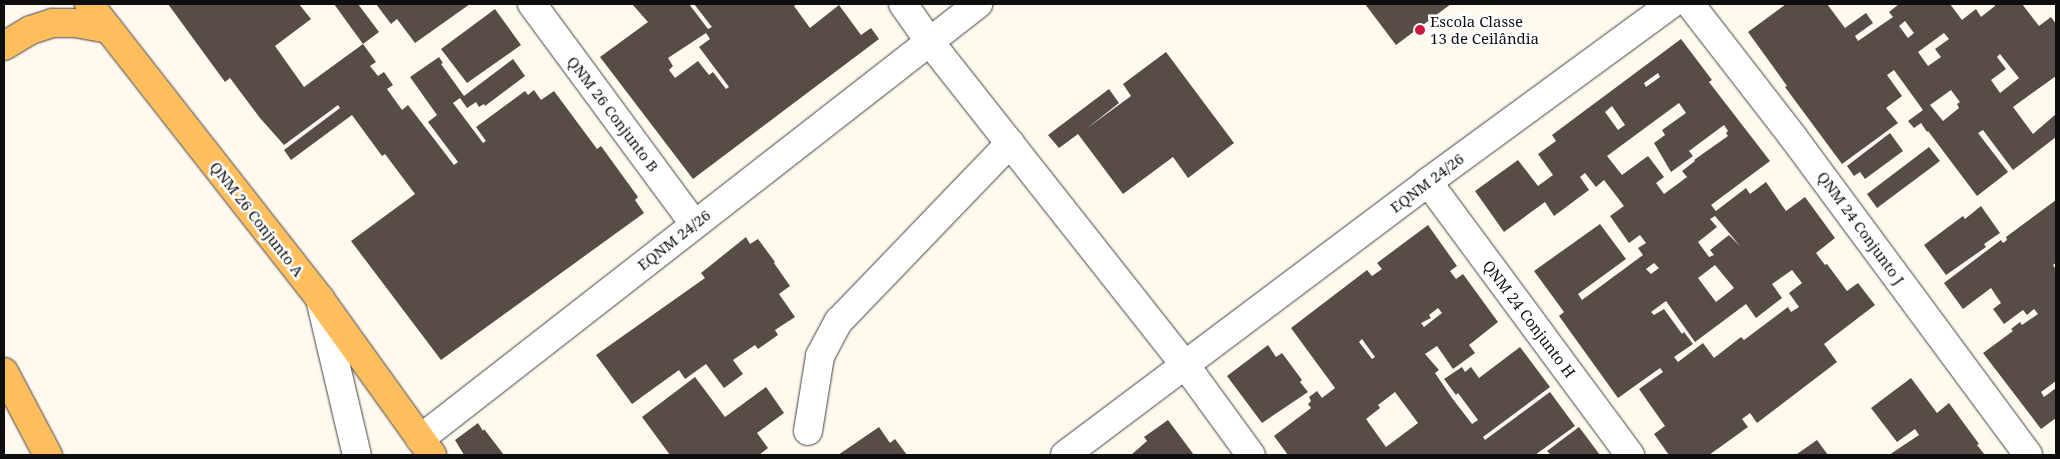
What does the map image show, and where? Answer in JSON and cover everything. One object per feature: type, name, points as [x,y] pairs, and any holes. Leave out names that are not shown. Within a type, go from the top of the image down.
[{"type":"main road","name":"QNM 26 Conjunto A","points":[[89,4],[320,299],[426,447]]},
{"type":"main road","points":[[4,46],[31,30],[53,23],[75,23],[108,29]]},
{"type":"main road","points":[[4,372],[48,455]]},
{"type":"street","name":"QNM 26 Conjunto B","points":[[532,4],[694,224]]},
{"type":"street","points":[[903,4],[929,40],[1186,366],[1251,455]]},
{"type":"street","name":"EQNM 24/26","points":[[426,447],[694,224],[929,40],[978,4]]},
{"type":"street","name":"EQNM 24/26","points":[[1065,455],[1186,366],[1428,182],[1672,4]]},
{"type":"street","name":"QNM 24 Conjunto J","points":[[1690,4],[1793,137],[2028,455]]},
{"type":"street","points":[[808,431],[820,356],[839,321],[1010,143]]},
{"type":"street","name":"QNM 24 Conjunto H","points":[[1428,182],[1630,455]]},
{"type":"street","points":[[320,299],[357,455]]},
{"type":"building","points":[[168,4],[299,4],[311,19],[275,46],[304,87],[363,44],[376,62],[370,66],[378,76],[384,72],[393,85],[387,89],[402,110],[408,105],[454,165],[458,162],[428,122],[437,115],[410,77],[439,57],[443,63],[441,64],[464,96],[513,59],[525,76],[485,106],[484,104],[479,107],[476,102],[467,108],[460,98],[453,103],[483,143],[486,141],[476,127],[525,91],[528,95],[534,90],[541,100],[554,91],[597,149],[601,146],[638,197],[635,200],[644,213],[441,360],[351,241],[415,194],[385,154],[382,156],[352,115],[291,160],[284,150],[340,108],[338,105],[284,145],[260,118],[230,78],[225,82]]},
{"type":"building","points":[[334,4],[358,4],[379,32],[363,44]]},
{"type":"building","points":[[376,4],[470,4],[415,43],[397,19],[391,24]]},
{"type":"building","points":[[632,4],[689,4],[708,29],[712,27],[694,4],[797,4],[794,6],[810,28],[839,5],[861,35],[871,28],[879,39],[693,179],[600,57],[648,22]],"holes":[[[706,33],[710,39],[699,47],[729,87],[726,89],[713,72],[709,75],[698,61],[675,78],[669,70],[673,66],[668,58]]]},
{"type":"building","points":[[1365,4],[1451,4],[1396,45]]},
{"type":"building","points":[[1786,4],[1827,4],[1845,28],[1866,13],[1873,23],[1855,36],[1858,41],[1893,17],[1889,12],[1899,4],[1950,4],[1962,20],[1976,9],[1981,17],[1995,6],[1994,4],[2022,4],[2039,26],[2051,17],[2056,24],[2056,76],[2013,107],[2033,134],[2056,114],[2056,137],[2013,170],[1983,130],[1978,133],[2008,172],[1977,196],[1921,123],[1914,128],[1908,121],[1923,110],[1894,70],[1887,75],[1902,96],[1886,108],[1898,123],[1842,164],[1785,87],[1787,86],[1748,32]],"holes":[[[1905,21],[1914,33],[1908,38],[1899,26]],[[1944,33],[1949,39],[1935,49],[1941,57],[1928,66],[1918,52]],[[2000,54],[2019,78],[2000,93],[1991,80],[2006,69],[1997,57]],[[1951,90],[1960,102],[1957,104],[1959,108],[1943,121],[1930,105]]]},
{"type":"building","points":[[495,9],[521,45],[467,83],[441,49]]},
{"type":"building","points":[[1681,39],[1712,80],[1709,82],[1770,161],[1711,205],[1716,211],[1746,188],[1750,194],[1766,182],[1786,211],[1805,197],[1835,238],[1816,253],[1825,265],[1827,264],[1847,291],[1858,283],[1875,305],[1824,344],[1837,362],[1757,423],[1750,413],[1742,419],[1748,427],[1709,455],[1669,455],[1654,434],[1665,426],[1639,389],[1663,372],[1660,368],[1618,398],[1559,316],[1564,312],[1534,271],[1600,224],[1626,259],[1578,294],[1582,300],[1643,255],[1638,248],[1646,243],[1640,235],[1629,243],[1610,216],[1624,206],[1604,180],[1596,187],[1585,173],[1580,177],[1589,190],[1554,216],[1545,202],[1504,232],[1475,191],[1518,160],[1538,186],[1553,175],[1538,154],[1556,141],[1552,135]],"holes":[[[1658,73],[1660,77],[1646,87],[1644,83]],[[1679,103],[1686,113],[1662,130],[1665,135],[1654,143],[1671,172],[1693,156],[1689,151],[1724,125],[1728,131],[1726,133],[1728,136],[1682,171],[1687,177],[1664,194],[1656,183],[1664,177],[1648,156],[1622,175],[1607,156]],[[1612,106],[1625,125],[1618,130],[1605,112]],[[1715,216],[1740,246],[1729,235],[1710,250],[1714,255],[1709,257],[1698,242],[1717,227],[1710,219]],[[1654,263],[1659,268],[1651,274],[1646,269]],[[1715,265],[1734,288],[1716,302],[1698,278]],[[1792,270],[1802,283],[1789,293],[1799,307],[1791,312],[1788,307],[1744,340],[1741,337],[1714,358],[1703,343],[1678,362],[1674,357],[1693,344],[1684,332],[1682,334],[1664,309],[1654,315],[1651,312],[1666,301],[1695,342],[1746,304],[1756,318],[1782,298],[1772,284]]]},
{"type":"building","points":[[1166,52],[1234,143],[1188,178],[1173,157],[1123,194],[1078,134],[1059,148],[1048,135],[1109,89],[1119,103],[1086,129],[1131,96],[1123,84]]},
{"type":"building","points":[[1890,133],[1903,151],[1865,179],[1860,172],[1854,176],[1847,166]]},
{"type":"building","points":[[1929,147],[1940,161],[1877,208],[1867,194]]},
{"type":"building","points":[[2056,200],[2056,263],[2053,265],[2056,270],[2056,381],[2041,392],[2044,397],[2056,388],[2056,418],[2041,429],[1983,353],[2013,331],[2011,329],[2020,322],[2022,325],[2038,314],[2034,309],[2027,315],[2023,310],[2004,324],[1993,309],[2001,303],[1991,288],[1963,309],[1944,283],[2001,240],[2003,243],[2007,240],[2006,237]]},
{"type":"building","points":[[1981,206],[2000,233],[1984,244],[1986,247],[1946,275],[1924,245],[1963,216],[1965,219]]},
{"type":"building","points":[[1428,225],[1457,266],[1450,271],[1456,279],[1463,274],[1498,322],[1469,345],[1475,353],[1453,369],[1437,346],[1425,354],[1439,370],[1435,373],[1472,424],[1478,420],[1458,393],[1456,395],[1444,379],[1462,367],[1465,372],[1471,367],[1479,378],[1520,347],[1550,387],[1483,437],[1485,440],[1550,392],[1575,426],[1535,455],[1288,455],[1274,436],[1311,408],[1308,404],[1311,401],[1309,397],[1317,391],[1322,398],[1335,388],[1291,328],[1367,270],[1372,276],[1382,269],[1377,263]],"holes":[[[1438,308],[1442,313],[1424,327],[1421,323],[1431,318],[1429,315]],[[1362,339],[1375,357],[1372,359],[1359,342]],[[1395,392],[1418,423],[1386,447],[1366,419],[1380,408],[1378,405]]]},
{"type":"building","points":[[746,237],[750,244],[758,239],[790,286],[779,294],[795,317],[775,330],[778,335],[758,349],[755,345],[733,360],[743,374],[724,388],[706,364],[685,379],[679,370],[632,404],[596,355],[705,278],[701,273]]},
{"type":"building","points":[[1268,345],[1276,357],[1282,353],[1302,380],[1300,382],[1308,392],[1262,423],[1227,376]]},
{"type":"building","points":[[695,377],[725,417],[766,387],[784,413],[757,433],[768,448],[759,455],[670,455],[642,417]]},
{"type":"building","points":[[1911,378],[1937,413],[1949,403],[1985,455],[1889,455],[1919,435],[1915,429],[1897,442],[1871,408]]},
{"type":"building","points":[[1168,420],[1194,455],[1131,455],[1147,441],[1144,437]]},
{"type":"building","points":[[478,423],[504,455],[464,455],[455,440]]},
{"type":"building","points":[[879,427],[890,443],[895,439],[907,455],[838,455]]},
{"type":"building","points":[[1579,427],[1600,455],[1551,455],[1547,451]]},
{"type":"building","points":[[1817,440],[1828,455],[1797,454]]},
{"type":"place","name":"Escola Classe 13 de Ceilândia","points":[[1420,30]]}]
